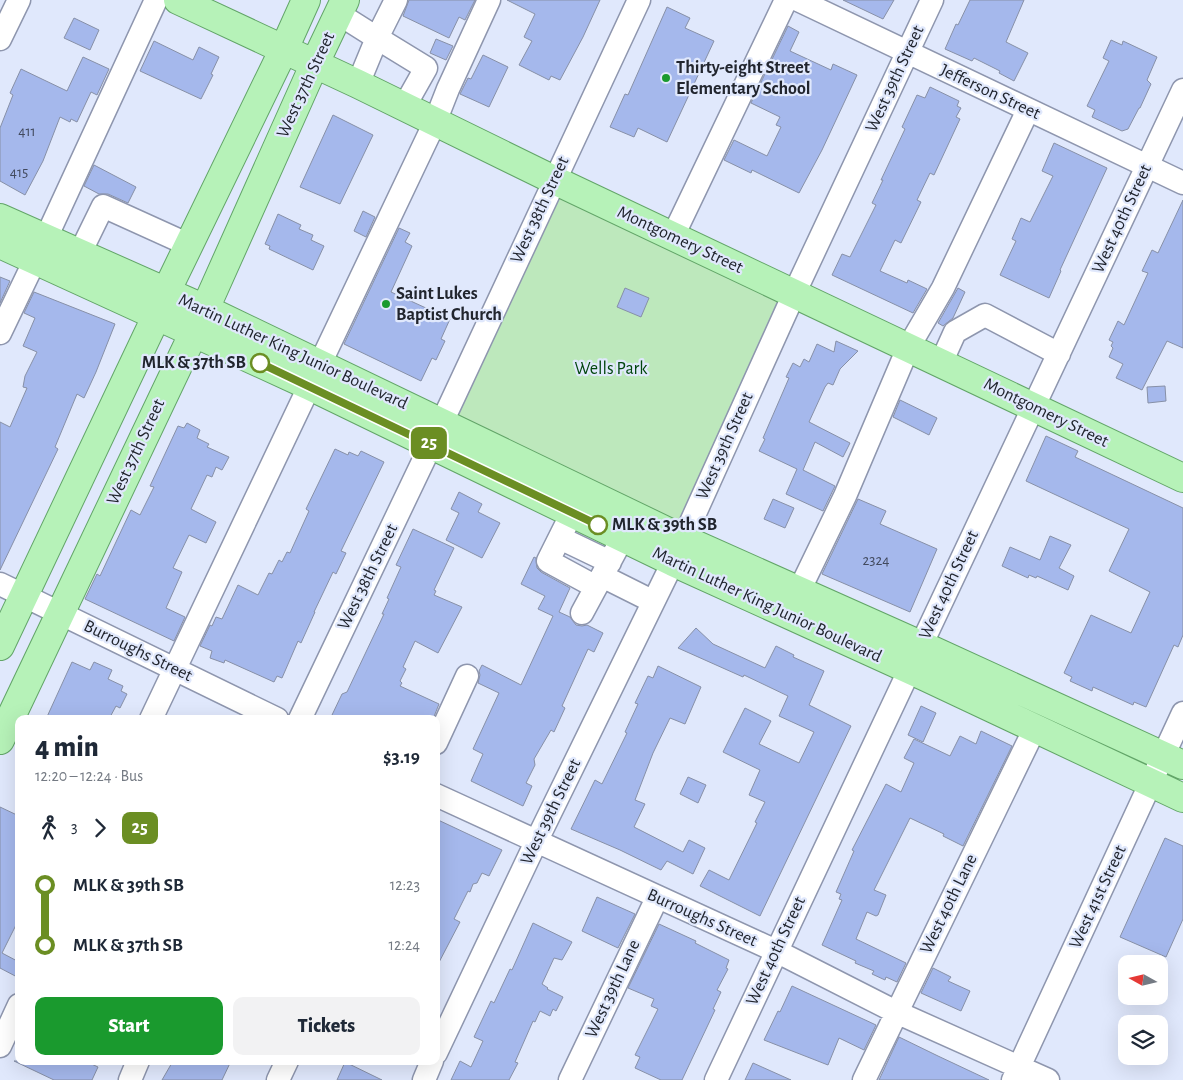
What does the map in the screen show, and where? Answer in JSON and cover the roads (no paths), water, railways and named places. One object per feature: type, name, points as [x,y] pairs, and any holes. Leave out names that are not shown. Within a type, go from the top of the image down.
[{"type":"main road","name":"Montgomery Street","points":[[178,0],[1183,478]]},
{"type":"main road","name":"West 37th Street","points":[[0,646],[12,589],[161,303],[306,0]]},
{"type":"main road","name":"West 37th Street","points":[[0,740],[199,320],[342,7]]},
{"type":"main road","name":"Martin Luther King Junior Boulevard","points":[[0,218],[40,249],[199,320],[436,433],[678,551],[909,670],[1183,798]]},
{"type":"main road","name":"Martin Luther King Junior Boulevard","points":[[0,244],[80,253],[161,303]]},
{"type":"main road","name":"Martin Luther King Junior Boulevard","points":[[436,433],[572,513],[623,537],[678,551],[799,591],[1173,760]]},
{"type":"street","points":[[0,40],[19,0]]},
{"type":"street","points":[[0,332],[64,200],[156,0]]},
{"type":"street","points":[[358,84],[377,38],[396,0]]},
{"type":"street","points":[[153,715],[435,122],[489,0]]},
{"type":"street","name":"West 38th Street","points":[[302,715],[639,0]]},
{"type":"street","points":[[673,236],[786,0]]},
{"type":"street","name":"Jefferson Street","points":[[798,0],[1183,183]]},
{"type":"street","name":"West 39th Street","points":[[440,1045],[652,601],[678,551],[794,294],[932,0]]},
{"type":"street","points":[[342,7],[377,38],[426,68],[404,107]]},
{"type":"street","name":"West 40th Street","points":[[716,1080],[1183,90]]},
{"type":"street","points":[[799,591],[845,496],[908,348],[943,288],[1028,110]]},
{"type":"street","points":[[64,200],[97,217]]},
{"type":"street","points":[[80,253],[103,206],[188,246]]},
{"type":"street","points":[[941,362],[956,332],[985,314],[1059,354]]},
{"type":"street","points":[[572,513],[560,538],[603,575],[652,601]]},
{"type":"street","points":[[582,613],[623,537]]},
{"type":"street","name":"Burroughs Street","points":[[12,589],[269,715]]},
{"type":"street","points":[[440,734],[467,676]]},
{"type":"street","name":"West 41st Street","points":[[1016,1073],[1151,783],[1173,760],[1183,714]]},
{"type":"street","name":"West 40th Lane","points":[[864,1080],[1035,728]]},
{"type":"street","name":"Burroughs Street","points":[[440,797],[776,951],[1016,1073],[1048,1080]]},
{"type":"street","name":"West 39th Lane","points":[[570,1080],[657,898]]},
{"type":"street","points":[[0,1046],[15,1014]]},
{"type":"street","points":[[130,1080],[136,1065]]},
{"type":"street","points":[[278,1080],[285,1065]]},
{"type":"street","points":[[424,1080],[430,1065]]},
{"type":"place","name":"Thirty-eight Street Elementary School","points":[[666,78]]},
{"type":"place","name":"Saint Lukes Baptist Church","points":[[386,304]]},
{"type":"place","name":"MLK & 37th SB","points":[[260,363]]},
{"type":"place","name":"MLK & 39th SB","points":[[598,525]]},
{"type":"park label","name":"Wells Park","points":[[611,369]]}]
